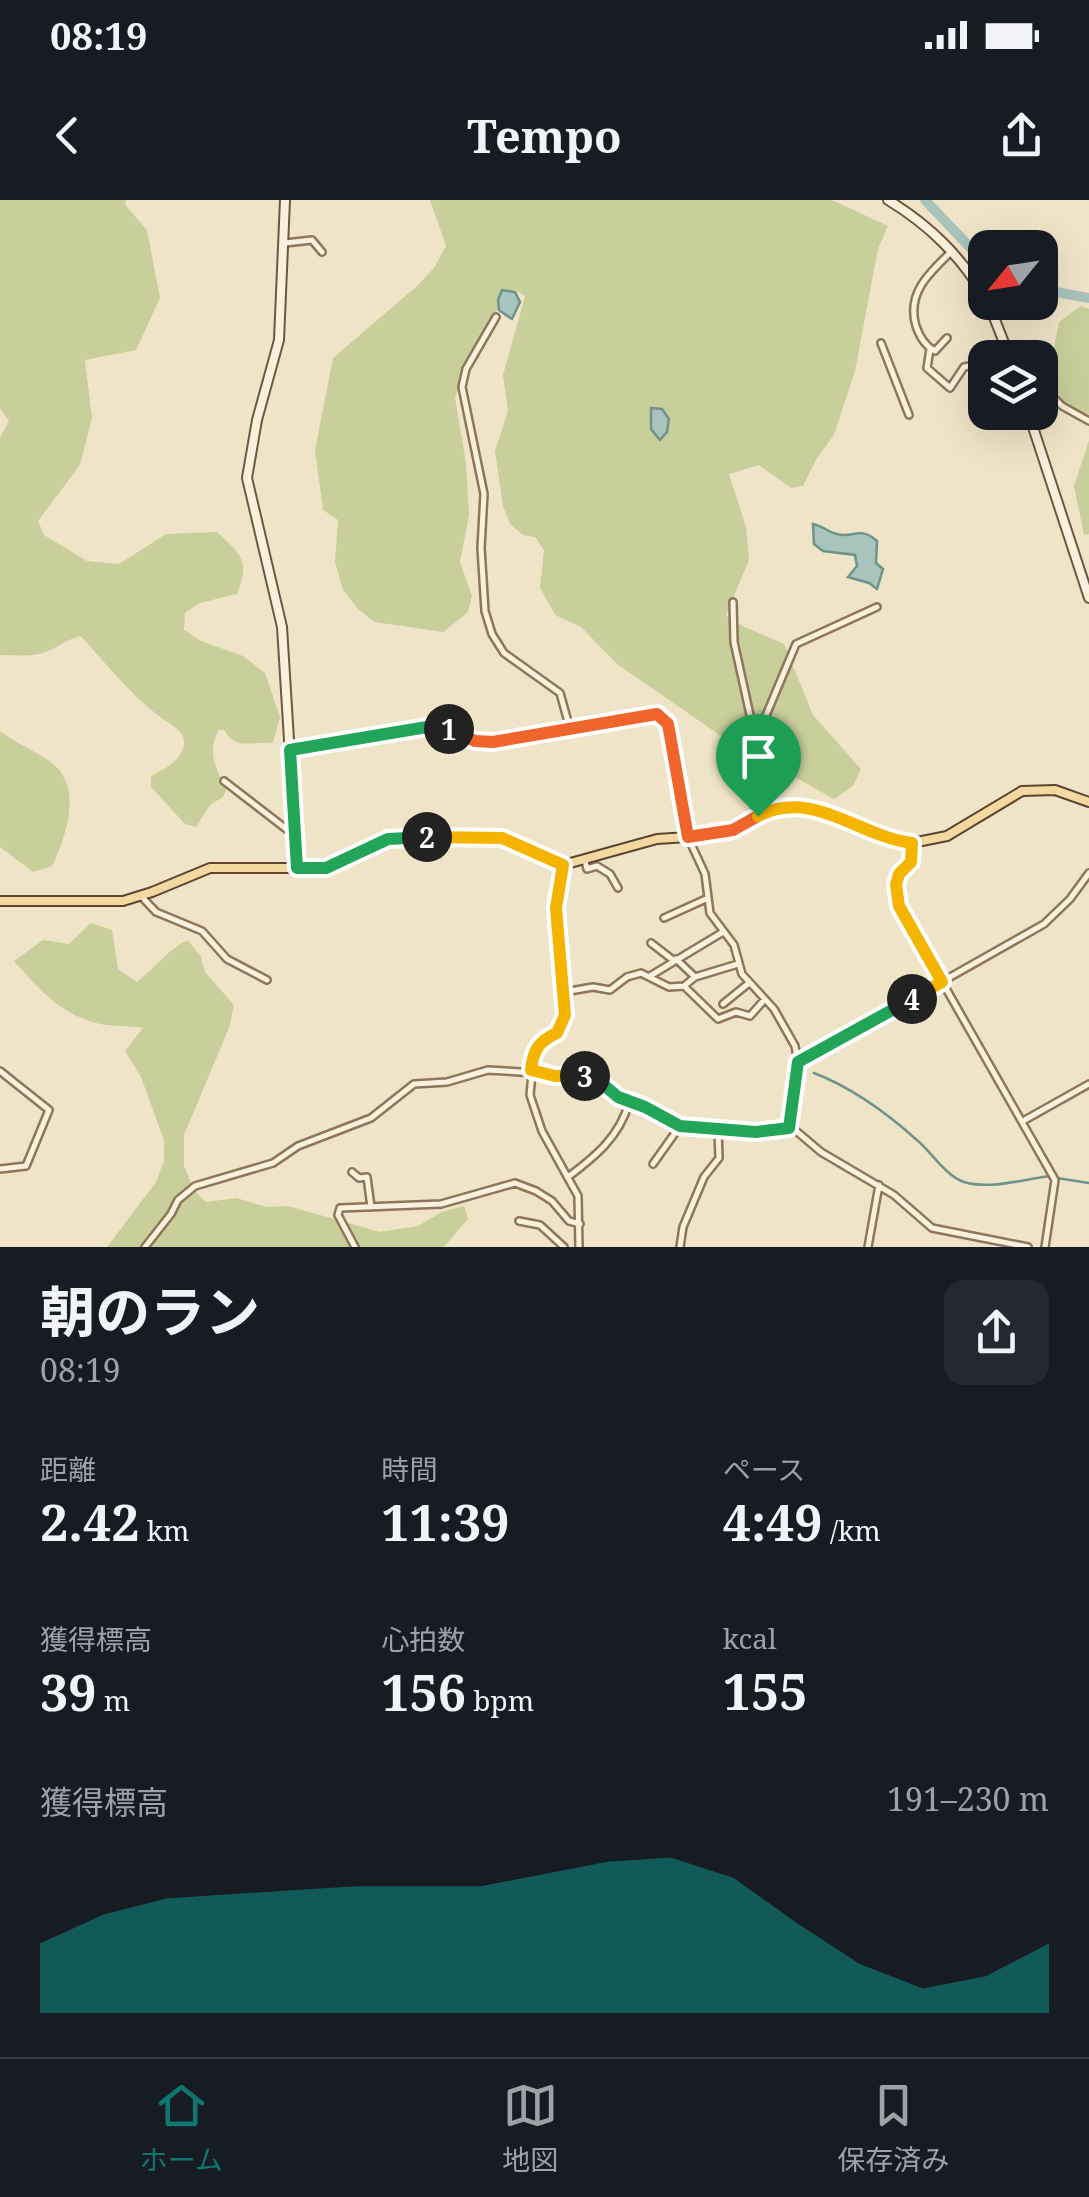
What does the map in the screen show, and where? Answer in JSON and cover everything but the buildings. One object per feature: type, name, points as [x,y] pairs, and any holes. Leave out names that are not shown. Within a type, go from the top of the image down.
[{"type":"main road","points":[[0,901],[114,901],[140,896],[210,868],[326,868],[388,839],[502,838],[563,865],[657,839],[733,830],[758,816],[789,806],[818,808],[876,836],[912,843],[948,836],[1022,791],[1055,790],[1089,802]]},
{"type":"street","points":[[285,200],[279,340],[257,420],[247,478],[282,628],[297,868]]},
{"type":"street","points":[[888,200],[930,229],[952,250],[968,274]]},
{"type":"street","points":[[284,243],[312,240],[322,252]]},
{"type":"street","points":[[947,338],[936,351],[930,349],[916,326],[915,296],[924,280],[952,250]]},
{"type":"street","points":[[496,317],[466,368],[462,387],[484,494],[481,548],[485,611],[492,634],[504,653],[560,692],[570,729]]},
{"type":"street","points":[[881,343],[909,415]]},
{"type":"street","points":[[930,349],[927,368],[950,388],[968,366]]},
{"type":"street","points":[[1058,402],[1089,421]]},
{"type":"street","points":[[1034,430],[1089,598]]},
{"type":"street","points":[[1078,565],[1089,562]]},
{"type":"street","points":[[733,602],[734,642],[753,738],[746,774],[758,816]]},
{"type":"street","points":[[753,738],[792,660],[796,644],[877,606]]},
{"type":"street","points":[[290,750],[433,726],[482,742],[653,714],[665,718],[688,837],[705,874],[710,913],[734,946],[738,964],[749,983],[765,999],[794,1046],[798,1062],[789,1128]]},
{"type":"street","points":[[224,782],[294,835]]},
{"type":"street","points":[[912,843],[911,862],[899,874],[896,885],[899,906],[1057,1186],[1045,1247]]},
{"type":"street","points":[[585,862],[586,869],[597,866],[610,874],[618,888]]},
{"type":"street","points":[[563,865],[556,908],[565,1015],[562,1028],[539,1044],[530,1089],[534,1110],[578,1196],[579,1247]]},
{"type":"street","points":[[798,1062],[1049,920],[1089,873]]},
{"type":"street","points":[[140,896],[156,912],[202,931],[228,959],[268,980]]},
{"type":"street","points":[[664,918],[708,898]]},
{"type":"street","points":[[650,976],[723,932]]},
{"type":"street","points":[[651,943],[695,977]]},
{"type":"street","points":[[564,992],[593,987],[610,990],[634,973],[650,976],[669,987],[684,986],[695,977],[738,964]]},
{"type":"street","points":[[723,1004],[749,983]]},
{"type":"street","points":[[684,986],[718,1019],[736,1012],[750,1016],[765,999]]},
{"type":"street","points":[[145,1247],[178,1200],[195,1186],[274,1163],[298,1146],[371,1118],[414,1084],[447,1082],[488,1070],[588,1076],[629,1103],[680,1126],[756,1132],[789,1128],[821,1152],[879,1185],[932,1228],[1028,1247]]},
{"type":"street","points":[[0,1071],[49,1110],[26,1166],[0,1170]]},
{"type":"street","points":[[1023,1121],[1089,1084]]},
{"type":"street","points":[[568,1177],[611,1140],[624,1121],[629,1103]]},
{"type":"street","points":[[653,1164],[680,1126]]},
{"type":"street","points":[[680,1247],[683,1226],[704,1176],[718,1158],[718,1130]]},
{"type":"street","points":[[352,1172],[359,1178],[367,1177],[371,1207]]},
{"type":"street","points":[[355,1247],[338,1211],[441,1204],[515,1183],[552,1201],[569,1221],[580,1224]]},
{"type":"street","points":[[868,1247],[879,1185]]},
{"type":"street","points":[[519,1221],[540,1225],[564,1247]]},
{"type":"green space","points":[[0,200],[126,200],[125,205],[147,230],[160,298],[136,350],[85,360],[92,418],[80,465],[38,521],[44,535],[87,561],[119,564],[166,534],[217,532],[241,559],[243,574],[237,594],[200,603],[185,613],[184,630],[201,641],[243,656],[265,673],[280,717],[273,743],[239,743],[219,730],[213,753],[226,791],[210,805],[196,827],[185,824],[151,787],[151,776],[180,755],[182,735],[138,698],[81,636],[43,653],[0,655],[0,438],[9,421],[0,408]]},
{"type":"green space","points":[[430,200],[832,200],[888,226],[878,249],[855,371],[834,435],[803,486],[791,488],[759,465],[729,474],[746,527],[749,560],[726,615],[731,621],[784,644],[813,715],[861,769],[853,786],[834,799],[721,736],[617,664],[581,627],[555,615],[540,588],[544,550],[535,537],[523,535],[510,524],[503,506],[495,451],[508,411],[503,375],[525,296],[514,289],[498,308],[455,397],[466,463],[469,515],[460,562],[472,596],[468,612],[443,632],[374,622],[343,590],[335,562],[338,520],[323,510],[315,450],[333,358],[434,268],[446,246]]},
{"type":"green space","points":[[1081,306],[1089,309],[1089,414],[1073,409],[1058,395],[1059,322]]},
{"type":"green space","points":[[1089,440],[1089,534],[1084,535],[1074,486]]},
{"type":"green space","points":[[0,731],[53,764],[67,786],[69,813],[57,854],[52,866],[33,872],[0,847]]},
{"type":"green space","points":[[91,923],[112,930],[118,969],[137,982],[188,940],[201,957],[205,972],[234,1005],[229,1028],[184,1135],[184,1166],[194,1190],[206,1202],[236,1198],[267,1207],[288,1206],[380,1232],[418,1226],[442,1212],[464,1206],[468,1219],[444,1247],[107,1247],[156,1182],[164,1161],[164,1140],[141,1077],[125,1051],[143,1028],[101,1024],[71,1013],[41,990],[14,961],[43,940],[69,944]]},
{"type":"water","points":[[502,290],[515,292],[520,302],[512,319],[499,310]]},
{"type":"water","points":[[651,408],[662,409],[669,419],[667,432],[660,440],[651,429]]},
{"type":"water","points":[[813,524],[837,534],[866,534],[877,541],[876,563],[883,569],[877,589],[848,577],[857,566],[855,555],[823,551],[814,544]]},
{"type":"waterway","points":[[925,200],[968,245]]},
{"type":"waterway","points":[[1058,292],[1089,298]]},
{"type":"waterway","points":[[814,1073],[882,1111],[951,1175],[964,1182],[996,1184],[1050,1176]]},
{"type":"waterway","points":[[1057,1178],[1089,1183]]},
{"type":"route","points":[[657,714],[668,724],[688,837],[733,830],[758,816],[789,806],[818,808],[876,836],[912,843],[911,862],[899,874],[896,885],[899,906],[942,982],[798,1062],[789,1128],[756,1132],[691,1129],[618,1097],[594,1078],[531,1070],[537,1047],[562,1028],[565,1015],[556,908],[563,865],[502,838],[426,837],[388,839],[326,868],[297,868],[290,750],[433,726],[448,728],[475,741],[493,742],[657,714]]}]
